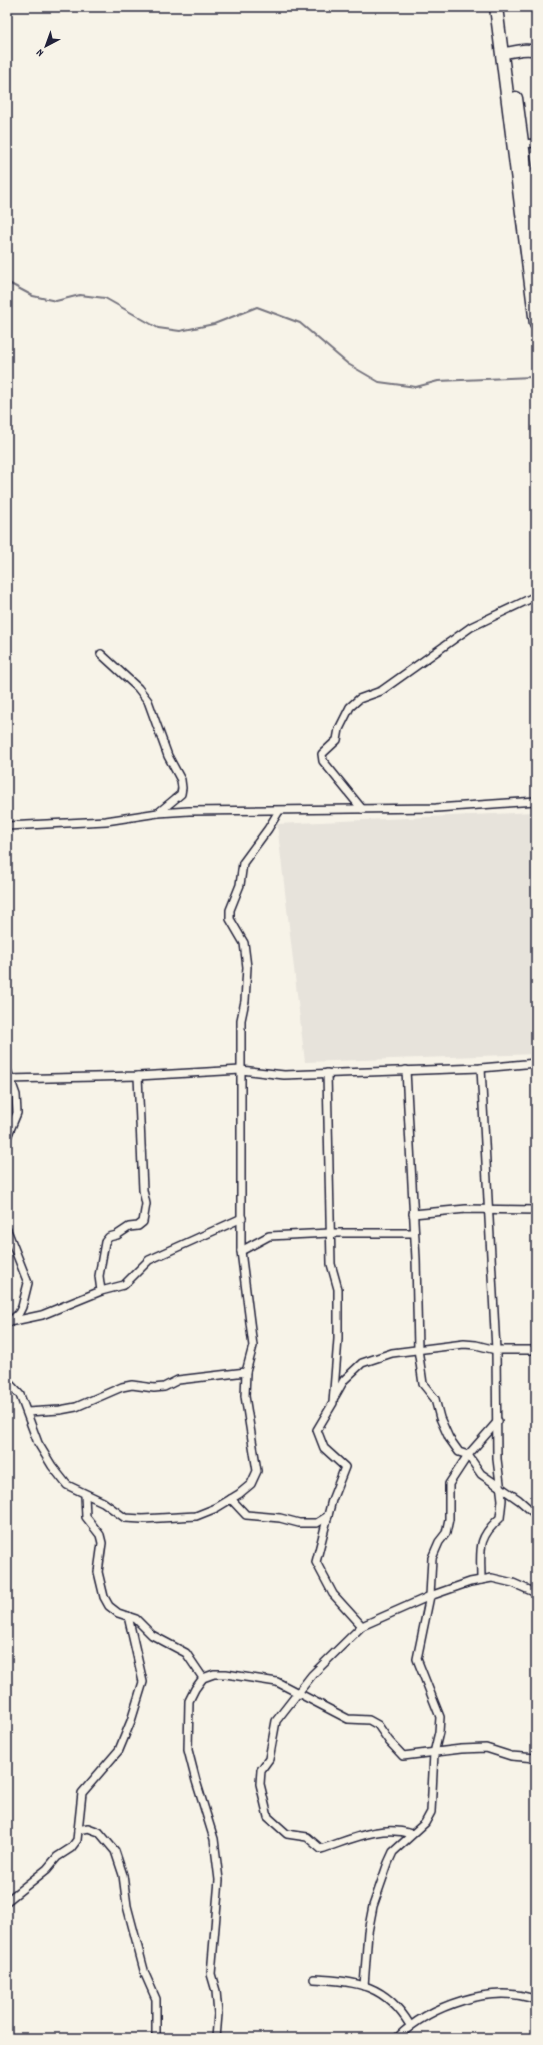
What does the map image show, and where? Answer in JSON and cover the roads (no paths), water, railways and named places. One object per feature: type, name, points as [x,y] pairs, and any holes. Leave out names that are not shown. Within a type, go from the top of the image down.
[{"type":"main road","points":[[496,7],[506,53],[522,144],[536,245]]},
{"type":"main road","points":[[504,7],[506,53],[536,324]]},
{"type":"street","points":[[506,53],[530,49],[536,51]]},
{"type":"street","points":[[522,144],[536,143]]},
{"type":"street","points":[[362,809],[323,761],[322,754],[337,740],[339,729],[350,707],[359,699],[381,691],[471,627],[536,596]]},
{"type":"street","points":[[101,654],[138,688],[148,701],[168,756],[181,780],[182,788],[180,794],[158,813]]},
{"type":"street","points":[[7,826],[106,821],[158,813],[436,808],[536,801]]},
{"type":"street","points":[[7,1381],[20,1395],[38,1443],[52,1466],[67,1485],[85,1495],[103,1502],[125,1518],[142,1519],[196,1516],[231,1499],[251,1484],[256,1471],[245,1396],[246,1372],[253,1346],[241,1251],[241,1020],[245,1001],[247,967],[244,943],[230,919],[230,910],[240,885],[243,863],[268,829],[279,811]]},
{"type":"street","points":[[9,1079],[138,1076],[241,1070],[284,1075],[327,1072],[481,1068],[536,1063]]},
{"type":"street","points":[[481,1068],[496,1350],[498,1421],[497,1459],[502,1500],[500,1518],[488,1529],[482,1543],[481,1580]]},
{"type":"street","points":[[7,1070],[16,1095],[17,1113],[7,1137]]},
{"type":"street","points":[[406,1070],[418,1349],[423,1384],[435,1399],[440,1418],[449,1438],[460,1452],[468,1455],[482,1474],[500,1486],[536,1515]]},
{"type":"street","points":[[327,1072],[331,1264],[338,1289],[338,1339],[333,1403],[328,1414],[317,1430],[324,1448],[345,1467],[328,1516],[316,1562],[333,1594],[362,1626]]},
{"type":"street","points":[[101,1291],[99,1276],[105,1242],[110,1237],[118,1235],[129,1227],[138,1226],[143,1222],[146,1204],[143,1190],[138,1076]]},
{"type":"street","points":[[413,1214],[488,1209],[536,1210]]},
{"type":"street","points":[[8,1322],[42,1315],[101,1291],[124,1285],[150,1260],[242,1218]]},
{"type":"street","points":[[7,1230],[28,1283],[20,1313],[8,1322]]},
{"type":"street","points":[[241,1251],[269,1236],[330,1233],[414,1233]]},
{"type":"street","points":[[334,1398],[344,1380],[365,1361],[392,1353],[464,1344],[476,1344],[496,1350],[536,1350]]},
{"type":"street","points":[[27,1412],[60,1410],[76,1407],[122,1387],[132,1385],[154,1388],[164,1387],[178,1380],[190,1377],[246,1372]]},
{"type":"street","points":[[364,1986],[368,1932],[373,1906],[393,1852],[411,1834],[425,1823],[431,1812],[434,1753],[439,1732],[440,1716],[417,1659],[430,1596],[432,1558],[439,1542],[446,1533],[449,1519],[449,1484],[468,1455],[498,1421]]},
{"type":"street","points":[[85,1495],[86,1517],[100,1535],[102,1543],[98,1572],[104,1597],[109,1606],[118,1613],[136,1619],[152,1635],[186,1653],[203,1678]]},
{"type":"street","points":[[231,1499],[246,1515],[280,1518],[299,1523],[317,1523],[328,1516]]},
{"type":"street","points":[[411,1834],[398,1830],[384,1830],[321,1849],[307,1838],[287,1834],[268,1817],[260,1784],[261,1770],[270,1759],[276,1721],[312,1675],[362,1626],[430,1596],[470,1582],[492,1578],[513,1583],[536,1593]]},
{"type":"street","points":[[7,1901],[47,1869],[57,1857],[71,1848],[77,1840],[82,1793],[119,1750],[131,1721],[143,1682],[128,1616]]},
{"type":"street","points":[[216,2038],[218,2014],[216,1991],[211,1974],[219,1880],[214,1839],[188,1750],[190,1701],[195,1689],[203,1678],[214,1674],[226,1674],[277,1682],[348,1720],[369,1720],[378,1725],[389,1741],[403,1756],[461,1749],[486,1748],[511,1756],[536,1758]]},
{"type":"street","points":[[78,1830],[88,1828],[99,1832],[115,1851],[123,1875],[127,1906],[145,1974],[156,1999],[156,2038]]},
{"type":"street","points":[[314,1979],[342,1980],[364,1986],[392,2000],[410,2025]]},
{"type":"street","points":[[397,2038],[410,2025],[450,2004],[490,1994],[516,1994],[536,2000]]},
{"type":"waterway","points":[[7,282],[33,296],[56,301],[80,295],[105,298],[158,328],[180,331],[214,324],[257,307],[300,323],[348,364],[379,382],[416,387],[438,381],[532,377]]},
{"type":"waterway","points":[[7,2031],[9,2027]]}]
